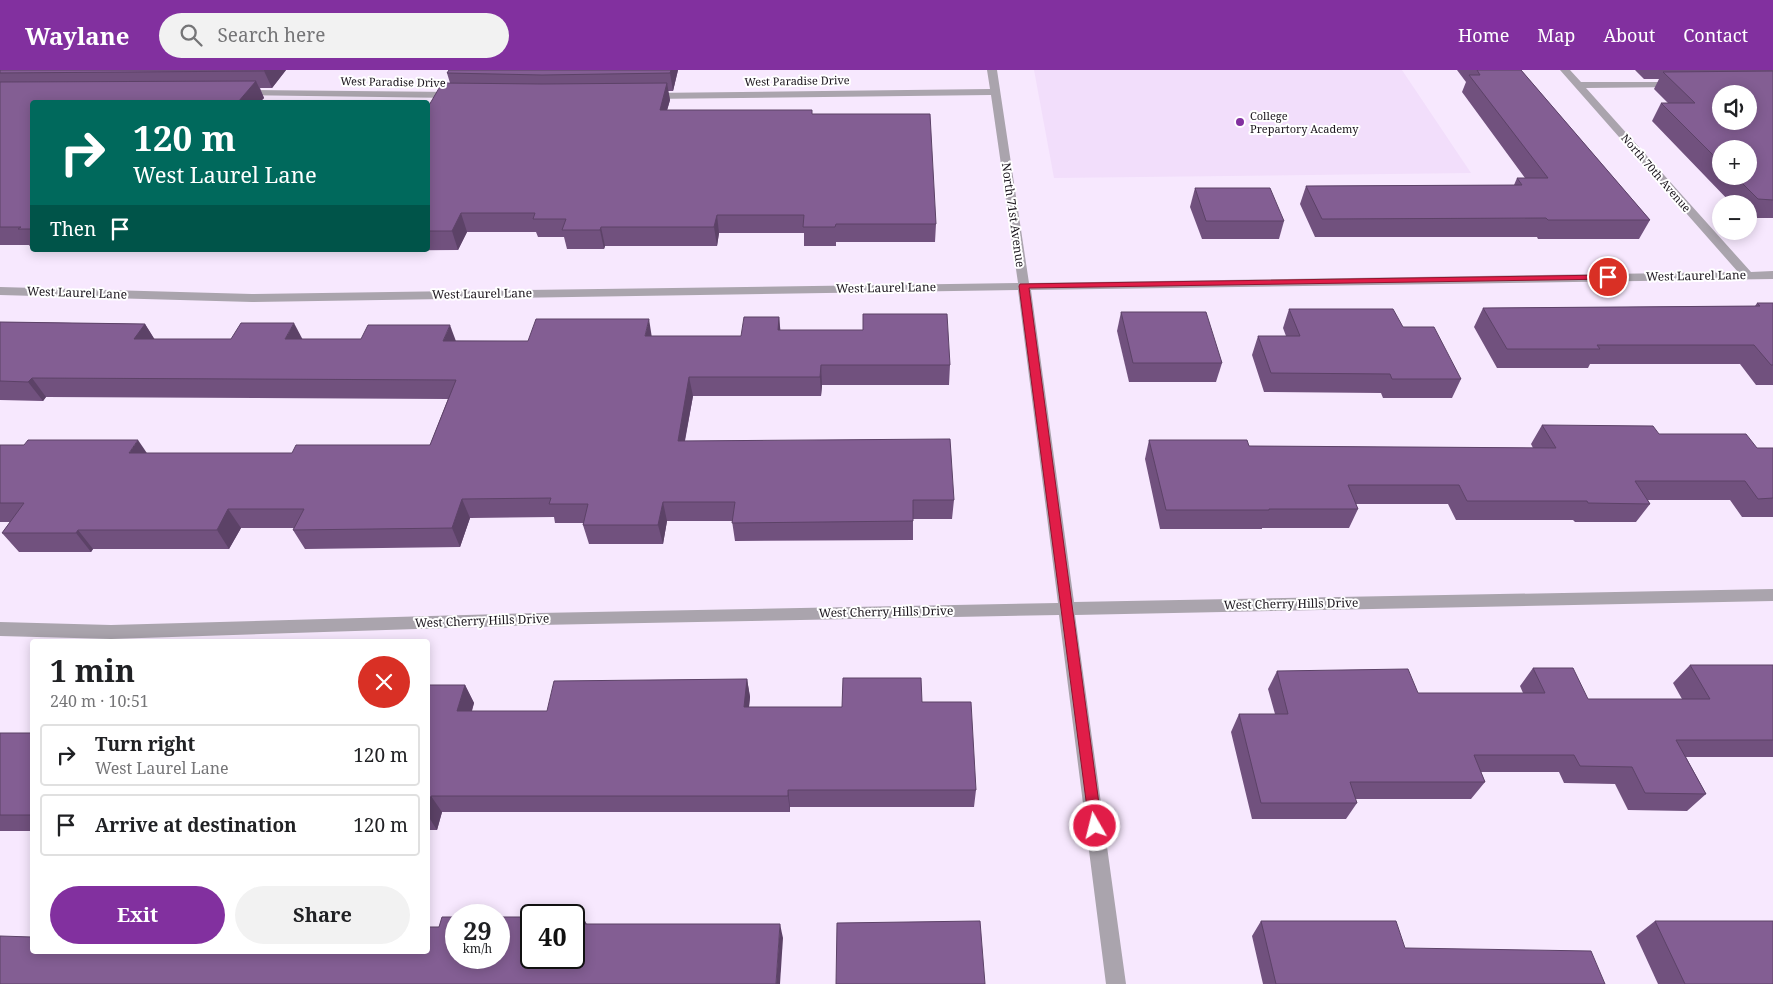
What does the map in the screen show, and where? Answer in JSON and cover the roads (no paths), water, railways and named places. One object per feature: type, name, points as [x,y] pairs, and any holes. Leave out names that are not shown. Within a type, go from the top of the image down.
[{"type":"street","name":"North 71st Avenue","points":[[992,70],[1024,286],[1116,984]]},
{"type":"street","name":"North 70th Avenue","points":[[1565,70],[1746,276]]},
{"type":"street","points":[[1578,85],[1685,84]]},
{"type":"street","name":"West Paradise Drive","points":[[637,96],[995,92]]},
{"type":"street","name":"West Paradise Drive","points":[[232,93],[467,96]]},
{"type":"street","name":"West Laurel Lane","points":[[0,291],[252,298],[1773,275]]},
{"type":"street","name":"West Cherry Hills Drive","points":[[0,629],[111,632],[538,619],[1773,595]]},
{"type":"place","name":"College Prepartory Academy","points":[[1240,122]]}]
